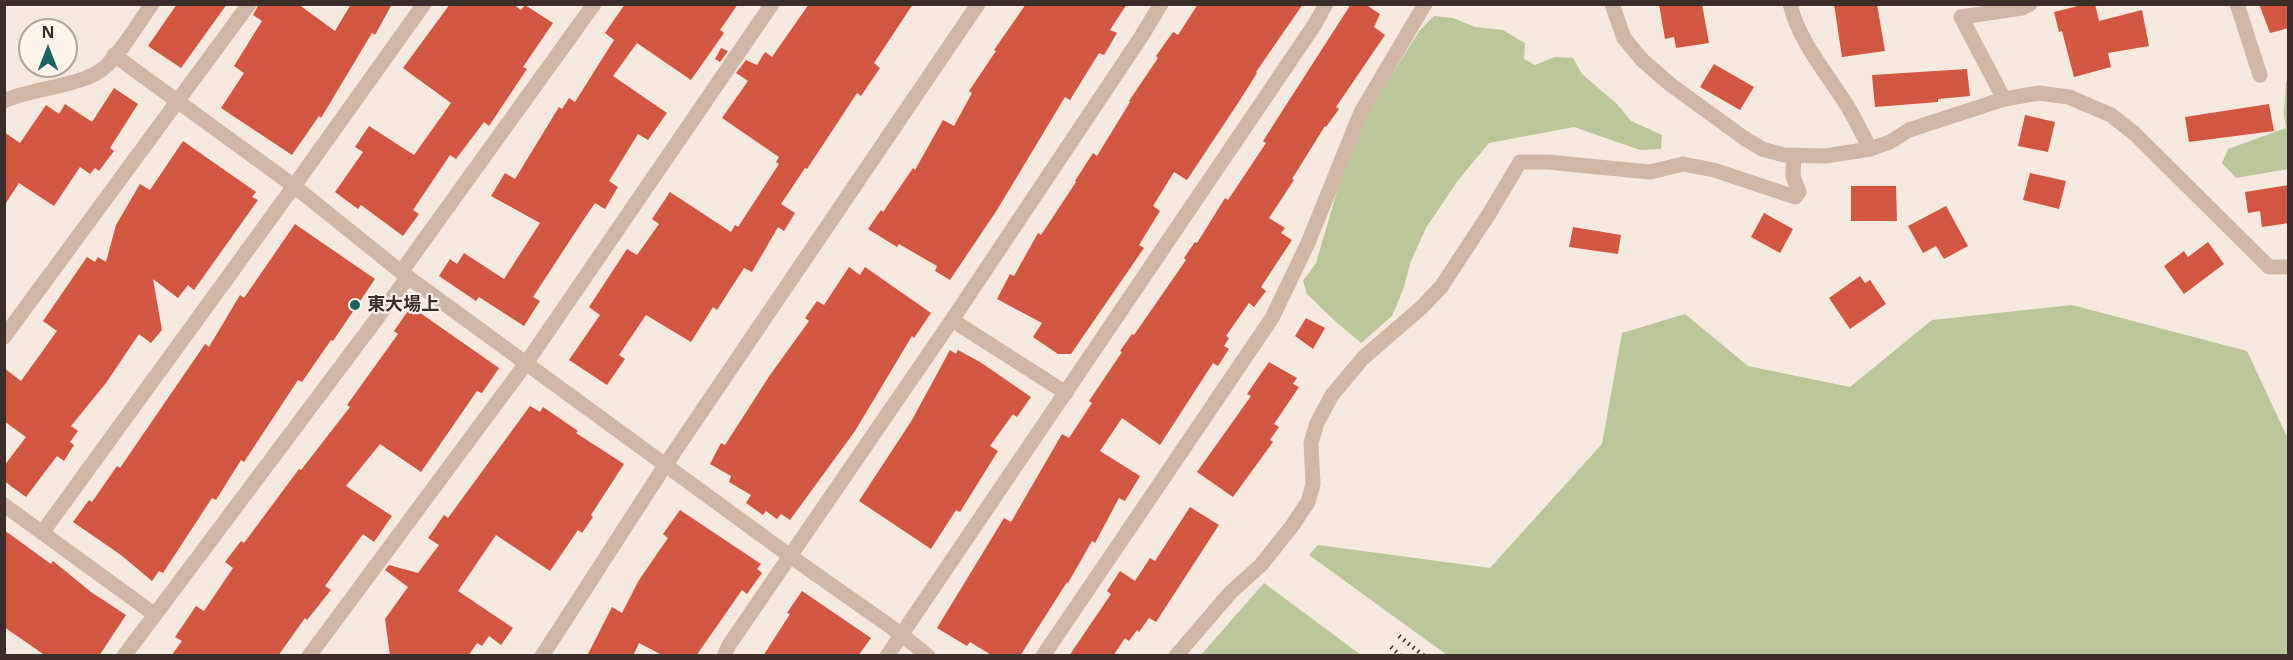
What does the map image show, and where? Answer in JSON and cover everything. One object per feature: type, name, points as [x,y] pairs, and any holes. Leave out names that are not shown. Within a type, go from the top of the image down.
[{"type":"street","points":[[4,101],[86,77],[104,68],[152,4]]},
{"type":"street","points":[[4,337],[249,4]]},
{"type":"street","points":[[42,533],[424,4]]},
{"type":"street","points":[[124,656],[404,275],[594,4]]},
{"type":"street","points":[[309,656],[527,362],[772,4]]},
{"type":"street","points":[[542,656],[666,464],[978,4]]},
{"type":"street","points":[[724,656],[729,645],[952,320],[1161,4]]},
{"type":"street","points":[[887,656],[1315,24],[1326,4]]},
{"type":"street","points":[[1043,656],[1272,318],[1308,243],[1362,112],[1425,4]]},
{"type":"street","points":[[1612,4],[1624,38],[1642,60],[1671,85],[1762,149],[1794,156],[1825,156],[1870,149],[1890,142],[1909,130],[2004,99],[2039,93],[2069,97],[2111,115],[2135,134],[2269,267],[2289,267]]},
{"type":"street","points":[[1790,4],[1795,22],[1811,53],[1848,108],[1870,149]]},
{"type":"street","points":[[2004,99],[1960,17],[2030,4]]},
{"type":"street","points":[[2237,4],[2260,75]]},
{"type":"street","points":[[114,55],[294,186],[404,275],[527,362],[928,656]]},
{"type":"street","points":[[1176,656],[1232,592],[1261,565],[1308,502],[1313,484],[1311,443],[1317,423],[1332,395],[1363,358],[1422,307],[1441,287],[1520,162],[1548,162],[1650,172],[1683,165],[1714,170],[1795,197],[1799,192],[1793,176],[1794,156]]},
{"type":"street","points":[[952,320],[1066,393]]},
{"type":"street","points":[[4,505],[154,614]]},
{"type":"green space","points":[[1434,16],[1453,18],[1475,27],[1503,30],[1525,43],[1524,59],[1535,65],[1555,57],[1573,58],[1582,74],[1617,104],[1631,121],[1662,135],[1661,149],[1640,150],[1574,127],[1489,143],[1459,179],[1426,228],[1411,261],[1403,290],[1392,316],[1361,343],[1307,294],[1303,281],[1316,263],[1340,181],[1369,110],[1420,30]]},
{"type":"green space","points":[[2288,79],[2288,169],[2236,178],[2222,163],[2228,149],[2286,128],[2284,114]]},
{"type":"green space","points":[[2072,305],[2247,351],[2288,439],[2288,655],[1447,655],[1309,555],[1318,545],[1490,568],[1602,444],[1622,333],[1685,314],[1748,366],[1850,387],[1932,320]]},
{"type":"green space","points":[[1264,583],[1361,655],[1201,655]]},
{"type":"building","points":[[177,4],[227,4],[181,68],[148,46]]},
{"type":"building","points":[[259,4],[298,4],[335,31],[351,4],[392,4],[375,35],[372,33],[321,118],[319,116],[292,155],[221,108],[244,73],[234,66],[262,21],[253,15]]},
{"type":"building","points":[[450,4],[513,4],[521,10],[525,5],[553,23],[523,67],[527,69],[489,126],[484,122],[456,159],[450,155],[413,210],[419,214],[403,236],[361,205],[358,209],[335,192],[363,152],[355,147],[369,126],[414,155],[451,103],[403,68]]},
{"type":"building","points":[[625,4],[738,4],[720,30],[724,33],[691,80],[637,43],[613,76],[667,113],[648,140],[638,134],[609,181],[618,187],[605,209],[595,203],[533,297],[540,301],[524,326],[479,297],[476,301],[439,276],[450,259],[457,264],[464,253],[504,279],[540,223],[491,196],[505,173],[515,179],[559,107],[562,109],[569,98],[575,102],[614,40],[605,33]]},
{"type":"building","points":[[809,4],[913,4],[874,63],[880,68],[861,96],[857,93],[781,204],[795,213],[784,231],[778,227],[752,272],[744,268],[717,310],[713,307],[691,342],[646,315],[619,355],[625,359],[607,385],[569,360],[600,315],[589,307],[627,249],[637,255],[659,224],[652,219],[670,192],[731,232],[735,225],[738,227],[779,164],[776,162],[779,157],[722,118],[748,81],[736,73],[746,60],[757,65],[765,52],[772,57]]},
{"type":"building","points":[[1026,4],[1127,4],[1110,30],[1117,33],[1104,55],[1099,53],[1070,100],[1065,97],[997,210],[950,280],[935,271],[937,266],[899,244],[897,247],[868,229],[881,210],[883,212],[913,168],[915,170],[943,120],[954,126],[972,93],[969,91]]},
{"type":"building","points":[[1198,4],[1303,4],[1256,72],[1187,180],[1174,172],[1153,206],[1160,211],[1139,245],[1144,248],[1071,354],[1058,354],[1033,337],[1042,323],[997,299],[1010,274],[1014,276],[1038,233],[1041,235],[1093,153],[1097,156],[1129,101],[1158,58],[1156,56],[1173,32],[1178,35]]},
{"type":"building","points":[[1351,4],[1365,4],[1380,14],[1374,27],[1385,35],[1336,107],[1339,109],[1325,126],[1269,218],[1285,228],[1281,233],[1292,240],[1261,287],[1266,291],[1254,307],[1249,303],[1226,336],[1229,338],[1224,346],[1229,349],[1218,366],[1213,363],[1160,445],[1122,418],[1100,451],[1140,476],[1125,501],[1119,498],[1095,543],[1092,541],[1068,583],[1020,656],[993,656],[970,642],[967,646],[937,628],[1004,518],[1011,522],[1062,434],[1069,438],[1092,403],[1089,401],[1122,352],[1120,351],[1132,334],[1134,335],[1186,260],[1184,258],[1195,242],[1197,243],[1225,198],[1228,200],[1266,143],[1263,141]]},
{"type":"building","points":[[1659,4],[1702,4],[1709,43],[1676,48],[1674,37],[1665,39]]},
{"type":"building","points":[[1834,4],[1877,4],[1885,51],[1842,57]]},
{"type":"building","points":[[2095,4],[2099,21],[2142,10],[2149,46],[2108,53],[2111,67],[2074,77],[2062,31],[2059,32],[2054,12]]},
{"type":"building","points":[[2259,4],[2289,4],[2289,28],[2270,33]]},
{"type":"building","points":[[721,48],[728,51],[720,62],[715,59]]},
{"type":"building","points":[[1714,64],[1754,87],[1740,110],[1700,87]]},
{"type":"building","points":[[1967,69],[1970,96],[1938,99],[1938,102],[1875,107],[1872,75]]},
{"type":"building","points":[[114,88],[138,104],[110,148],[114,151],[99,171],[95,168],[90,174],[80,167],[54,206],[19,183],[4,206],[4,132],[20,143],[46,105],[59,114],[65,104],[92,122]]},
{"type":"building","points":[[2269,104],[2274,131],[2189,142],[2185,117]]},
{"type":"building","points":[[2025,115],[2055,122],[2048,152],[2018,146]]},
{"type":"building","points":[[183,141],[256,192],[252,197],[258,200],[194,290],[188,285],[178,298],[153,279],[162,330],[151,343],[139,334],[106,383],[71,426],[78,431],[70,442],[74,445],[64,461],[57,456],[26,497],[4,481],[4,466],[26,437],[4,421],[4,368],[21,381],[57,331],[43,321],[87,257],[95,262],[98,257],[106,262],[116,225],[140,184],[150,190]]},
{"type":"building","points":[[2030,173],[2066,181],[2059,209],[2023,200]]},
{"type":"building","points":[[2289,185],[2289,223],[2262,227],[2260,211],[2248,213],[2245,192]]},
{"type":"building","points":[[1851,186],[1896,186],[1897,221],[1851,221]]},
{"type":"building","points":[[1946,206],[1968,246],[1944,259],[1936,246],[1923,253],[1908,226]]},
{"type":"building","points":[[1764,213],[1793,229],[1780,253],[1751,237]]},
{"type":"building","points":[[295,224],[375,279],[302,382],[298,380],[244,462],[241,460],[216,500],[212,498],[163,573],[159,571],[152,581],[121,555],[73,522],[89,500],[92,502],[117,466],[120,468],[205,344],[209,347],[240,295],[244,298]]},
{"type":"building","points":[[1573,227],[1621,235],[1618,254],[1569,247]]},
{"type":"building","points":[[2208,242],[2224,264],[2184,294],[2164,266],[2184,251],[2188,257]]},
{"type":"building","points":[[849,267],[860,275],[865,267],[931,313],[914,338],[912,336],[855,431],[790,520],[781,514],[777,519],[766,511],[763,515],[746,503],[751,495],[729,482],[731,476],[710,464],[721,443],[725,445],[770,375],[809,321],[805,318],[817,301],[824,305]]},
{"type":"building","points":[[1860,276],[1865,283],[1870,280],[1886,304],[1850,329],[1829,298]]},
{"type":"building","points":[[416,310],[499,368],[482,393],[477,391],[421,472],[380,444],[346,486],[392,516],[374,542],[363,534],[325,586],[331,590],[307,620],[305,618],[278,656],[171,656],[182,641],[175,637],[196,606],[204,611],[233,568],[225,562],[241,541],[244,543],[299,469],[301,470],[350,407],[347,405],[398,334],[394,331],[408,311]]},
{"type":"building","points":[[1306,318],[1325,328],[1313,349],[1295,336]]},
{"type":"building","points":[[950,350],[956,354],[958,350],[980,362],[1031,397],[1017,417],[1013,414],[990,446],[998,451],[960,512],[956,510],[931,549],[859,501],[912,420]]},
{"type":"building","points":[[1269,362],[1297,378],[1293,384],[1299,387],[1274,424],[1279,427],[1270,440],[1273,442],[1233,497],[1197,472],[1251,396],[1247,394]]},
{"type":"building","points":[[530,406],[540,412],[543,407],[578,431],[576,433],[624,464],[582,533],[578,530],[550,571],[496,535],[458,591],[513,628],[501,645],[489,636],[482,646],[477,643],[468,656],[390,656],[385,619],[408,587],[385,570],[389,565],[418,573],[439,545],[428,538],[444,515],[448,518]]},
{"type":"building","points":[[1190,507],[1219,525],[1156,622],[1149,618],[1129,641],[1125,638],[1113,656],[1069,656],[1111,594],[1107,591],[1120,571],[1135,581],[1150,558],[1155,561]]},
{"type":"building","points":[[680,510],[761,564],[757,569],[762,573],[747,594],[742,590],[696,656],[664,656],[639,643],[633,656],[587,656],[612,607],[622,613],[639,580],[668,538],[663,534]]},
{"type":"building","points":[[4,530],[51,564],[53,561],[91,592],[126,615],[99,656],[46,656],[4,627]]},
{"type":"building","points":[[802,591],[871,638],[858,656],[763,656]]},
{"type":"railway","points":[[1399,636],[1424,656]]},
{"type":"railway","points":[[1391,647],[1401,656]]},
{"type":"place","name":"東大場上","points":[[355,305]]}]
